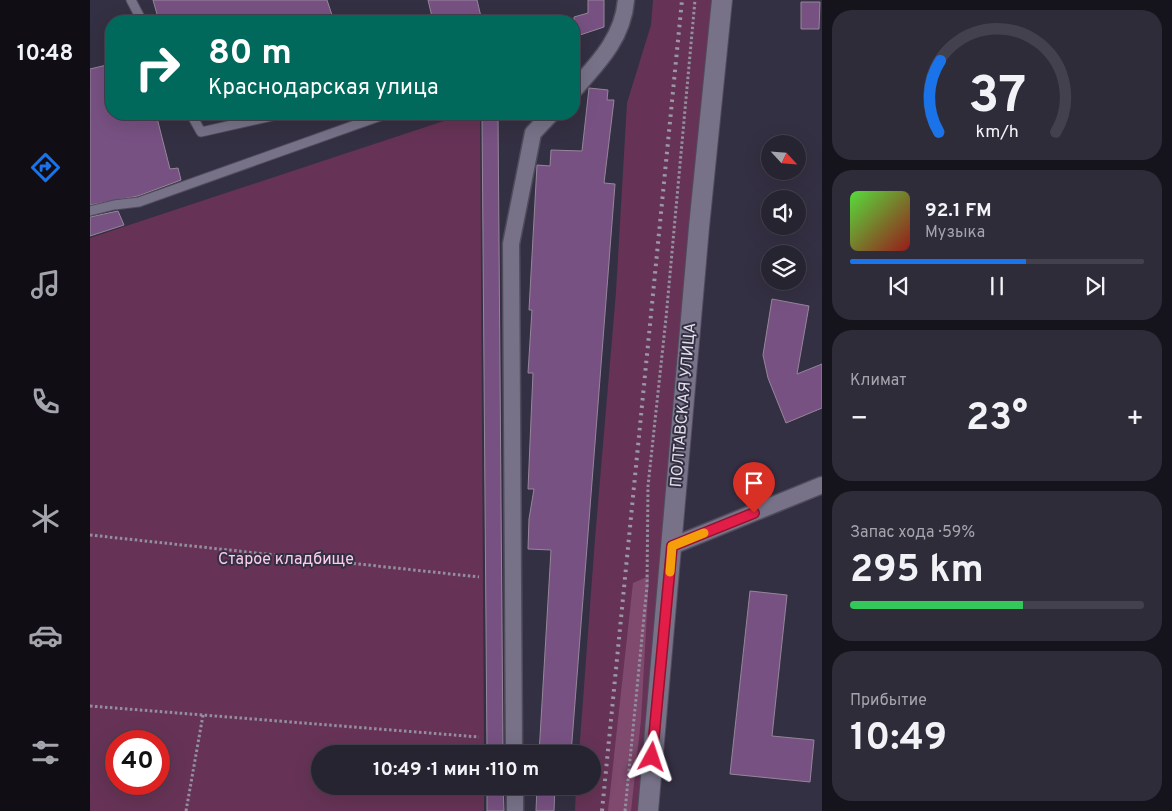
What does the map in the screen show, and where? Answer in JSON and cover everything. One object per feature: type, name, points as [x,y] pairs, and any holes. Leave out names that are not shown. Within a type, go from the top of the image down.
[{"type":"street","points":[[580,83],[605,56],[625,16],[626,0]]},
{"type":"street","name":"ПОЛТАВСКАЯ УЛИЦА","points":[[648,811],[699,227],[722,0]]},
{"type":"street","points":[[514,745],[511,244],[533,133],[545,120]]},
{"type":"street","points":[[672,546],[822,485]]},
{"type":"street","points":[[514,795],[515,811]]},
{"type":"lane","points":[[131,0],[139,15]]},
{"type":"lane","points":[[194,120],[201,132],[254,120]]},
{"type":"lane","points":[[90,211],[139,202],[369,120]]},
{"type":"path","points":[[625,811],[646,586],[648,486],[666,318],[695,0]]},
{"type":"path","points":[[90,535],[479,577]]},
{"type":"path","points":[[90,706],[479,737]]},
{"type":"path","points":[[186,811],[203,715]]},
{"type":"green space","points":[[653,0],[715,0],[639,811],[575,811],[576,795],[601,795],[601,745],[580,745],[616,292],[627,103],[651,25]]},
{"type":"green space","name":"Старое кладбище","points":[[447,120],[480,120],[484,745],[311,745],[311,795],[484,795],[484,811],[90,811],[90,238]]},
{"type":"shaded area","points":[[649,576],[641,720],[631,811],[608,811],[633,583]]},
{"type":"building","points":[[153,0],[327,0],[332,15],[157,15]]},
{"type":"building","points":[[428,0],[477,0],[481,15],[432,15]]},
{"type":"building","points":[[588,0],[604,0],[604,27],[580,35],[580,15],[588,13]]},
{"type":"building","points":[[801,2],[820,2],[819,29],[801,29]]},
{"type":"building","points":[[105,65],[105,120],[158,120],[170,169],[178,168],[181,180],[138,196],[90,205],[90,69]]},
{"type":"building","points":[[589,88],[608,90],[607,100],[614,100],[604,183],[615,184],[572,745],[540,745],[551,550],[528,549],[529,519],[534,489],[528,489],[533,373],[528,373],[532,310],[529,310],[537,165],[550,166],[551,150],[582,151]]},
{"type":"building","points":[[482,120],[498,120],[503,745],[487,745]]},
{"type":"building","points":[[118,211],[124,225],[90,236],[90,217]]},
{"type":"building","points":[[772,299],[809,306],[797,374],[822,364],[822,408],[786,423],[768,378],[763,355]]},
{"type":"building","points":[[750,591],[787,595],[772,736],[814,740],[810,782],[730,774]]},
{"type":"building","points":[[487,795],[503,795],[504,811],[487,811]]},
{"type":"building","points":[[537,795],[555,795],[554,811],[536,811]]},
{"type":"railway","points":[[602,811],[682,0]]},
{"type":"slow traffic","points":[[670,572],[672,546],[704,533]]},
{"type":"route","points":[[652,757],[672,546],[754,513]]}]
